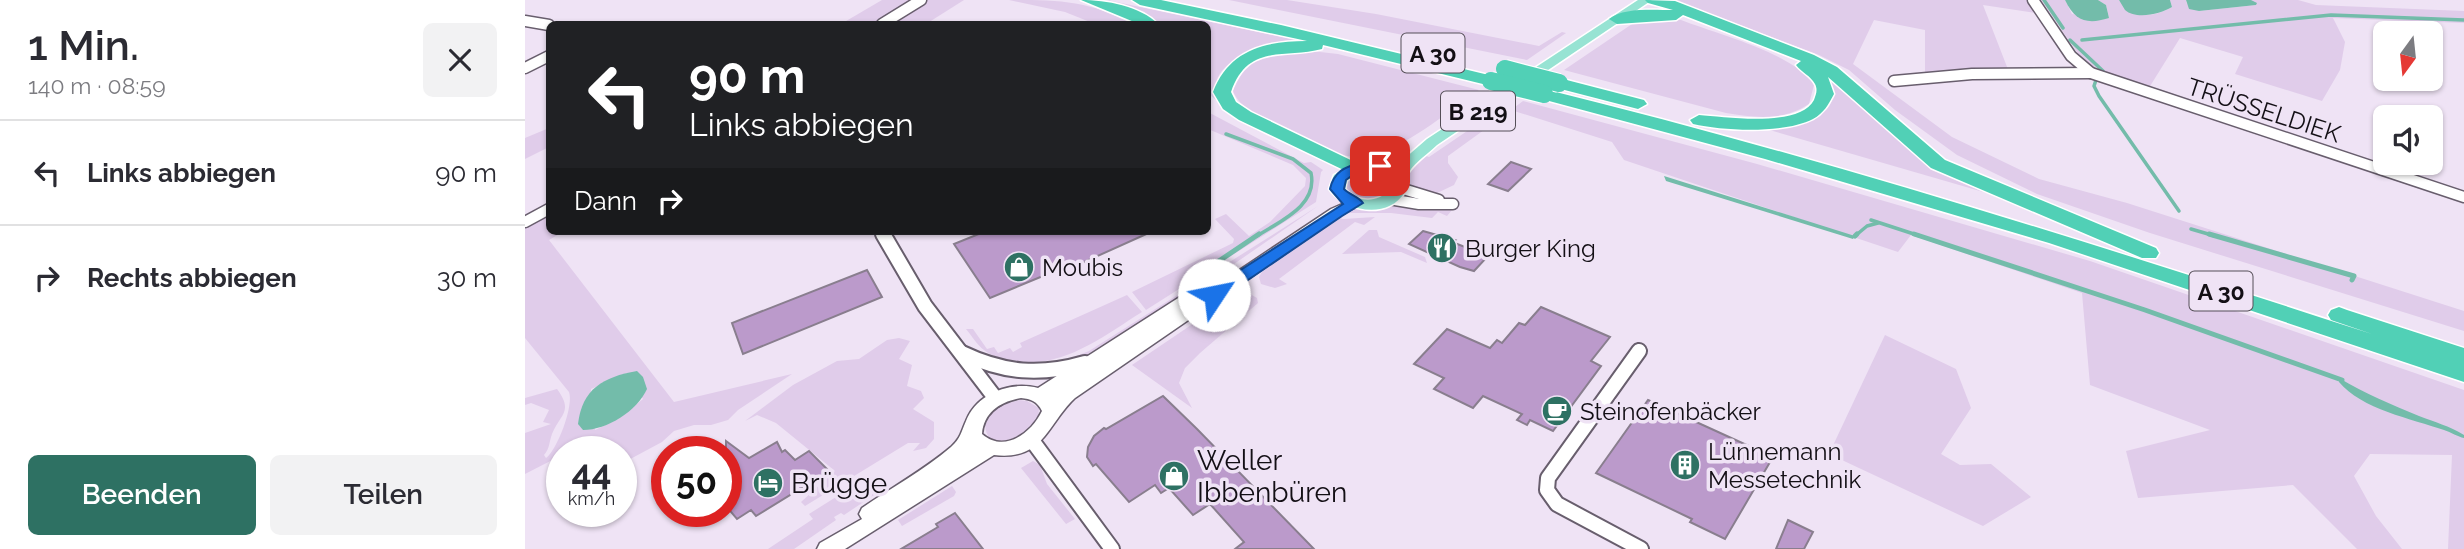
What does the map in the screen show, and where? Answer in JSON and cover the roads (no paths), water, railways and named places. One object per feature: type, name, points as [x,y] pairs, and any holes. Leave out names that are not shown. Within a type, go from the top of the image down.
[{"type":"highway","points":[[1089,0],[1144,21]]},
{"type":"highway","name":"A 30","points":[[1140,0],[1355,48],[1498,75]]},
{"type":"highway","name":"A 30","points":[[1192,0],[1551,89],[2056,237],[2464,373]]},
{"type":"highway","points":[[1649,0],[1653,6],[1797,60],[1815,72],[1825,91],[1822,103],[1813,112],[1799,118],[1777,123],[1699,120]]},
{"type":"highway","points":[[1649,0],[1670,4],[1808,58],[1841,79],[1938,164],[2149,253]]},
{"type":"highway","points":[[1618,19],[1676,15]]},
{"type":"highway","points":[[1344,180],[1229,106],[1222,92],[1225,77],[1236,64],[1264,50],[1288,46],[1355,48]]},
{"type":"highway","name":"A 30","points":[[1551,89],[1699,120],[1919,183],[2149,253],[2464,356]]},
{"type":"highway","points":[[1211,103],[1329,168],[1344,180]]},
{"type":"main road","name":"B 219","points":[[1396,188],[1402,169],[1432,142],[1649,0]]},
{"type":"main road","name":"B 219","points":[[1380,166],[1432,142]]},
{"type":"main road","points":[[990,448],[973,436],[972,429],[979,413],[996,399],[1019,392],[1045,403],[1080,386],[1336,212],[1356,203],[1373,204],[1396,188],[1380,166],[1344,180],[1313,217],[1099,358],[1045,403]]},
{"type":"main road","points":[[1344,180],[1356,203]]},
{"type":"main road","points":[[835,544],[873,523],[990,448],[1011,448],[1031,439],[1046,425],[1045,403]]},
{"type":"main road","points":[[835,544],[862,519],[958,452],[973,436]]},
{"type":"street","points":[[887,21],[921,0]]},
{"type":"street","name":"TRÜSSELDIEK","points":[[2033,0],[2071,57],[2091,73],[2161,99],[2464,197]]},
{"type":"street","points":[[525,21],[546,24]]},
{"type":"street","points":[[525,68],[546,58]]},
{"type":"street","name":"TRÜSSELDIEK","points":[[1894,80],[1972,74],[2091,73]]},
{"type":"street","points":[[525,222],[546,211]]},
{"type":"street","points":[[883,235],[925,306],[996,399]]},
{"type":"street","points":[[958,351],[1008,372],[1030,374],[1053,372],[1099,358]]},
{"type":"street","points":[[1639,351],[1548,478],[1547,490],[1557,504],[1641,549]]},
{"type":"street","points":[[1031,439],[1112,549]]},
{"type":"waterway","points":[[2044,0],[2063,28]]},
{"type":"waterway","points":[[2082,40],[2331,15],[2464,20]]},
{"type":"waterway","points":[[2070,40],[2103,71]]},
{"type":"waterway","points":[[2096,80],[2094,86],[2099,96],[2179,211]]},
{"type":"waterway","points":[[1226,134],[1293,159],[1311,173],[1312,185],[1303,203],[1286,218],[1257,236]]},
{"type":"waterway","points":[[1871,220],[1920,236]]},
{"type":"waterway","points":[[1857,234],[1855,236],[1867,226],[1878,223]]},
{"type":"waterway","points":[[2191,229],[2215,236]]},
{"type":"waterway","points":[[1213,265],[1259,234]]},
{"type":"waterway","points":[[1914,234],[2145,310],[2342,380]]},
{"type":"waterway","points":[[2209,234],[2354,276],[2352,280]]},
{"type":"place","name":"Burger King","points":[[1442,248]]},
{"type":"place","name":"Moubis","points":[[1019,267]]},
{"type":"place","name":"Steinofenbäcker","points":[[1557,411]]},
{"type":"place","name":"Lünnemann Messetechnik","points":[[1685,465]]},
{"type":"place","name":"Weller Ibbenbüren","points":[[1174,476]]},
{"type":"place","name":"Brügge","points":[[768,483]]}]
